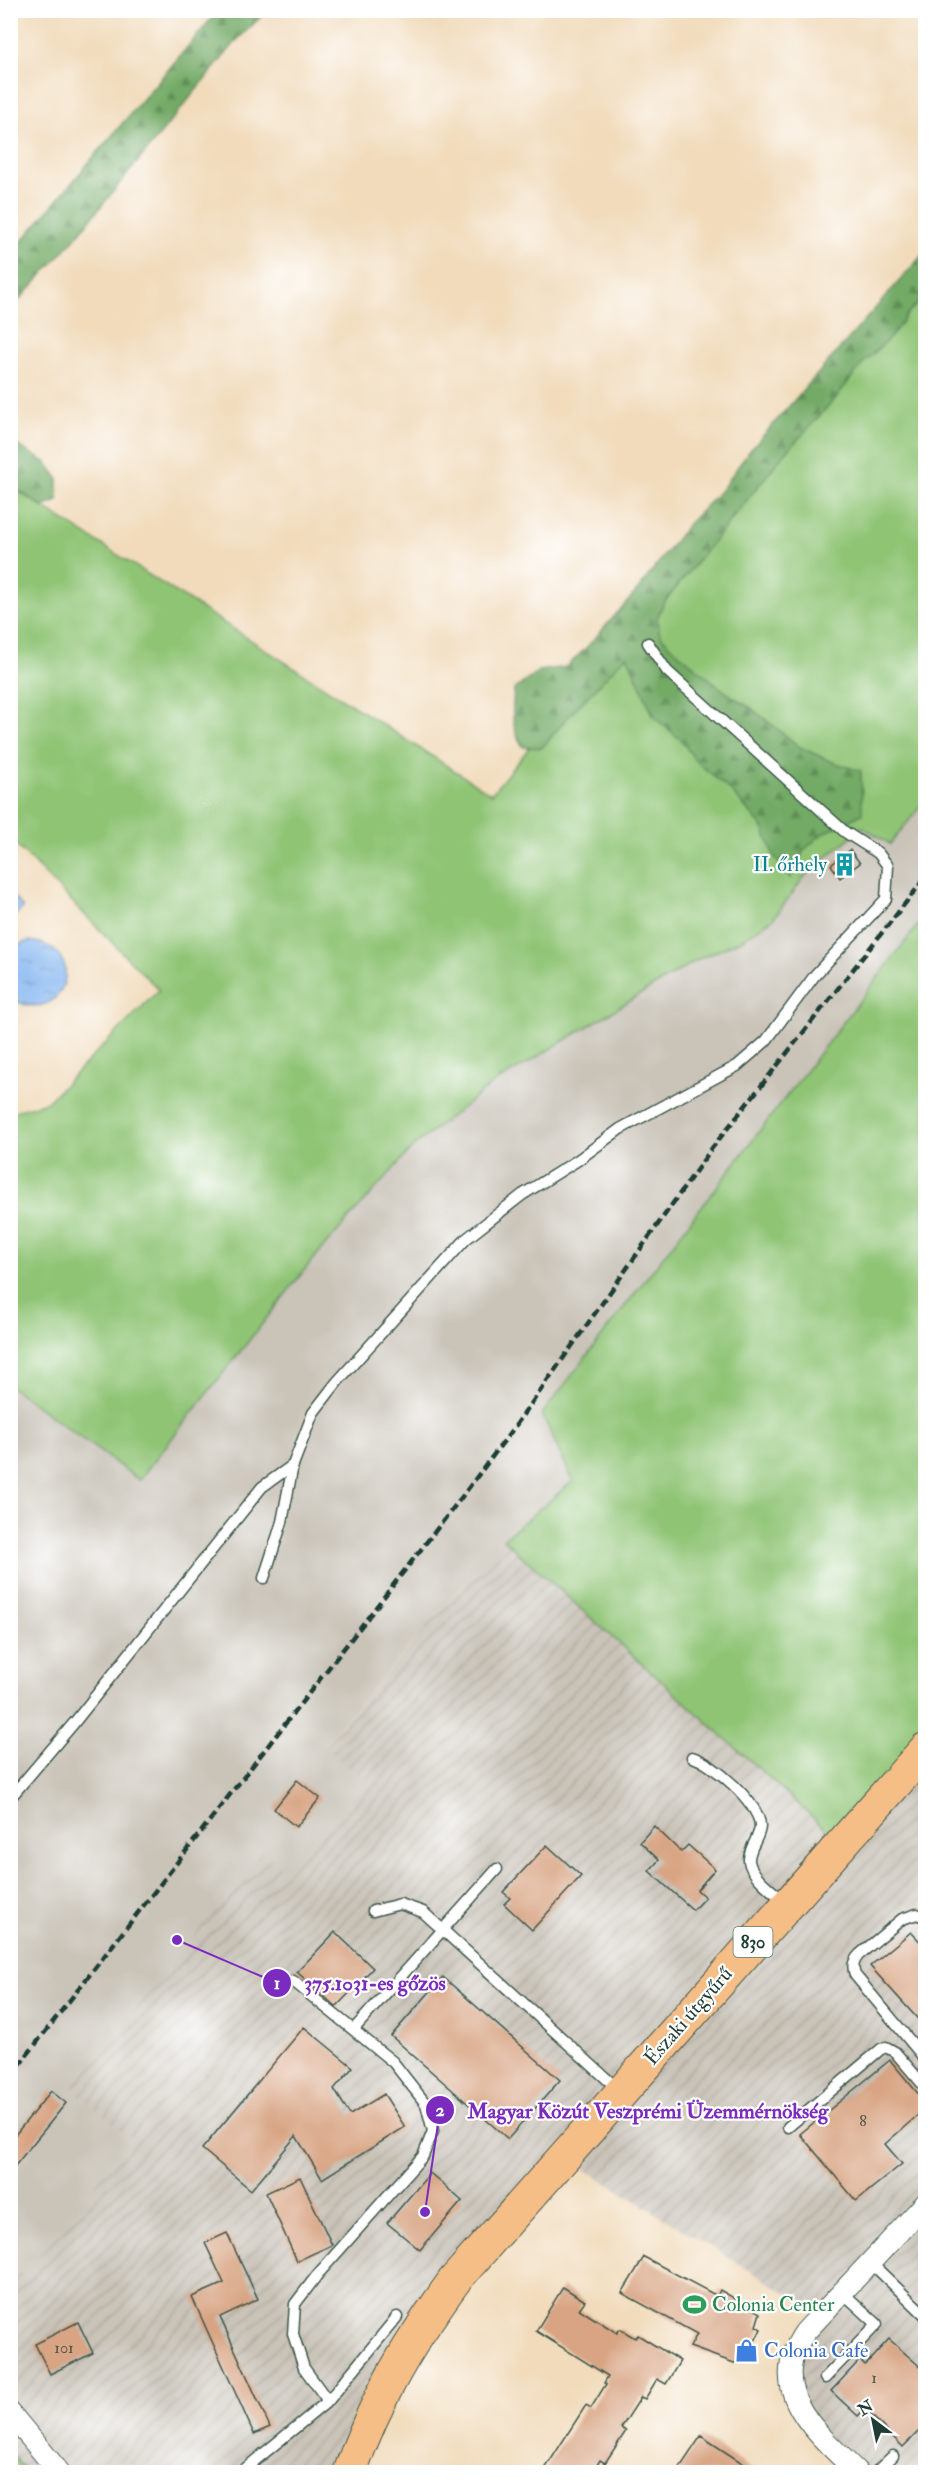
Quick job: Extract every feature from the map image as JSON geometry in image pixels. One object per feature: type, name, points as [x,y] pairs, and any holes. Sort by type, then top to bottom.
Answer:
[{"type":"main road","name":"Északi útgyűrű","points":[[350,2472],[381,2393],[422,2326],[454,2281],[926,1749]]},
{"type":"street","points":[[857,2472],[806,2419],[798,2407],[790,2379],[793,2353],[798,2343],[842,2292],[926,2203]]},
{"type":"street","points":[[10,2413],[59,2472]]},
{"type":"lane","points":[[264,1578],[282,1522],[293,1465],[313,1413],[337,1382],[466,1239],[522,1195],[578,1160],[620,1129],[737,1066],[766,1041],[815,975],[886,899],[888,866],[879,853],[845,832],[667,671],[648,643]]},
{"type":"lane","points":[[10,1798],[74,1723],[262,1487],[293,1465]]},
{"type":"lane","points":[[692,1757],[703,1760],[740,1792],[758,1813],[760,1827],[750,1852],[749,1862],[756,1874],[787,1904]]},
{"type":"lane","points":[[354,2029],[496,1869]]},
{"type":"lane","points":[[373,1911],[400,1904],[423,1912],[621,2092]]},
{"type":"lane","points":[[926,1918],[917,1914],[902,1919],[856,1958],[853,1969],[855,1976],[926,2060]]},
{"type":"lane","points":[[293,1981],[393,2062],[426,2104],[433,2131],[423,2156],[318,2274],[295,2304],[293,2334],[304,2368],[328,2401]]},
{"type":"lane","points":[[788,2127],[881,2049],[886,2048],[895,2052],[926,2088]]},
{"type":"lane","points":[[870,2262],[926,2316]]},
{"type":"lane","points":[[825,2378],[877,2324],[842,2292]]},
{"type":"lane","points":[[241,2472],[328,2401],[397,2318]]},
{"type":"lane","points":[[876,2472],[892,2456]]},
{"type":"shaded area","points":[[925,801],[925,916],[542,1414],[573,1481],[503,1539],[324,1745],[364,1781],[287,1873],[262,1852],[72,2088],[131,2139],[24,2276],[10,2265],[10,1387],[139,1479],[314,1258],[414,1146],[491,1085],[697,960],[741,940],[773,919],[808,872],[863,827],[890,843]]},
{"type":"shaded area","points":[[503,1539],[843,1844],[925,1754],[925,2472],[859,2472],[807,2419],[791,2379],[822,2315],[568,2159],[460,2278],[348,2472],[11,2472],[10,2265],[23,2275],[131,2139],[71,2089],[262,1851],[287,1873],[364,1781],[324,1746]]},
{"type":"green space","points":[[218,11],[267,11],[238,39],[72,242],[11,309],[11,254]]},
{"type":"green space","points":[[925,252],[925,296],[780,459],[663,604],[657,619],[660,634],[670,646],[727,693],[751,708],[800,747],[832,762],[861,771],[862,814],[822,834],[804,850],[790,878],[774,856],[763,828],[732,792],[695,760],[681,740],[654,717],[627,655],[542,748],[523,747],[519,740],[513,720],[514,690],[539,671],[566,667],[586,648],[637,591],[688,524],[722,489],[747,454]]},
{"type":"green space","points":[[925,271],[925,344],[919,352],[926,353],[925,801],[890,844],[863,827],[808,872],[773,919],[741,940],[697,960],[491,1085],[414,1146],[314,1258],[139,1480],[11,1387],[11,1112],[47,1102],[159,990],[11,840],[10,486],[491,794]]},
{"type":"green space","points":[[10,441],[47,463],[58,478],[58,501],[43,507],[11,486]]},
{"type":"green space","points":[[925,916],[925,1754],[844,1845],[503,1539],[573,1481],[542,1414]]},
{"type":"green space","points":[[11,2453],[26,2472],[11,2472]]},
{"type":"water","points":[[11,894],[23,908],[11,919]]},
{"type":"water","points":[[29,941],[49,947],[60,958],[65,971],[64,984],[56,996],[45,1004],[29,1005],[11,998],[11,951],[15,946]]},
{"type":"building","name":"II. őrhely","points":[[850,850],[860,863],[840,878],[831,865]]},
{"type":"building","points":[[297,1780],[320,1798],[296,1827],[274,1809]]},
{"type":"building","points":[[654,1826],[681,1852],[688,1845],[715,1869],[697,1890],[705,1897],[693,1910],[649,1871],[659,1860],[640,1842]]},
{"type":"building","points":[[547,1845],[581,1876],[532,1930],[504,1904],[510,1898],[503,1892]]},
{"type":"building","points":[[335,1932],[373,1968],[336,2007],[297,1972]]},
{"type":"building","points":[[911,1932],[926,1948],[926,2028],[870,1966]]},
{"type":"building","points":[[443,1977],[560,2080],[508,2139],[391,2036]]},
{"type":"building","points":[[304,2027],[353,2067],[334,2089],[350,2115],[384,2094],[405,2127],[322,2179],[296,2136],[251,2190],[202,2149]]},
{"type":"building","points":[[890,2060],[926,2103],[926,2108],[885,2144],[902,2164],[856,2201],[800,2134]]},
{"type":"building","points":[[51,2091],[66,2103],[10,2172],[10,2141]]},
{"type":"building","points":[[430,2173],[462,2201],[420,2250],[387,2223]]},
{"type":"building","points":[[300,2177],[332,2245],[297,2261],[266,2193]]},
{"type":"building","points":[[227,2233],[258,2299],[220,2317],[270,2427],[254,2434],[192,2297],[224,2283],[205,2243]]},
{"type":"building","name":"Colonia Center","points":[[644,2257],[717,2296],[720,2290],[760,2313],[756,2326],[761,2329],[745,2361],[734,2363],[690,2347],[697,2334],[622,2293]]},
{"type":"building","points":[[563,2287],[585,2301],[579,2309],[617,2333],[620,2329],[635,2338],[638,2335],[680,2361],[666,2384],[657,2379],[645,2399],[641,2397],[621,2428],[626,2431],[605,2463],[600,2460],[593,2472],[543,2472],[586,2405],[591,2408],[606,2384],[604,2383],[608,2376],[536,2331]]},
{"type":"building","points":[[78,2322],[93,2353],[50,2374],[35,2344]]},
{"type":"building","points":[[889,2339],[926,2372],[926,2424],[903,2447],[865,2409],[858,2416],[831,2391],[860,2360],[865,2365]]},
{"type":"building","points":[[701,2436],[756,2472],[677,2472]]},
{"type":"railway","points":[[10,2077],[461,1498],[516,1425],[712,1148],[926,877]]},
{"type":"place","name":"II. őrhely","points":[[845,864]]},
{"type":"place","name":"375.1031-es gőzös","points":[[177,1940]]},
{"type":"place","name":"Magyar Közút Veszprémi Üzemmérnökség","points":[[425,2212]]},
{"type":"place","name":"Colonia Center","points":[[694,2304]]},
{"type":"place","name":"Colonia Cafe","points":[[746,2350]]}]
